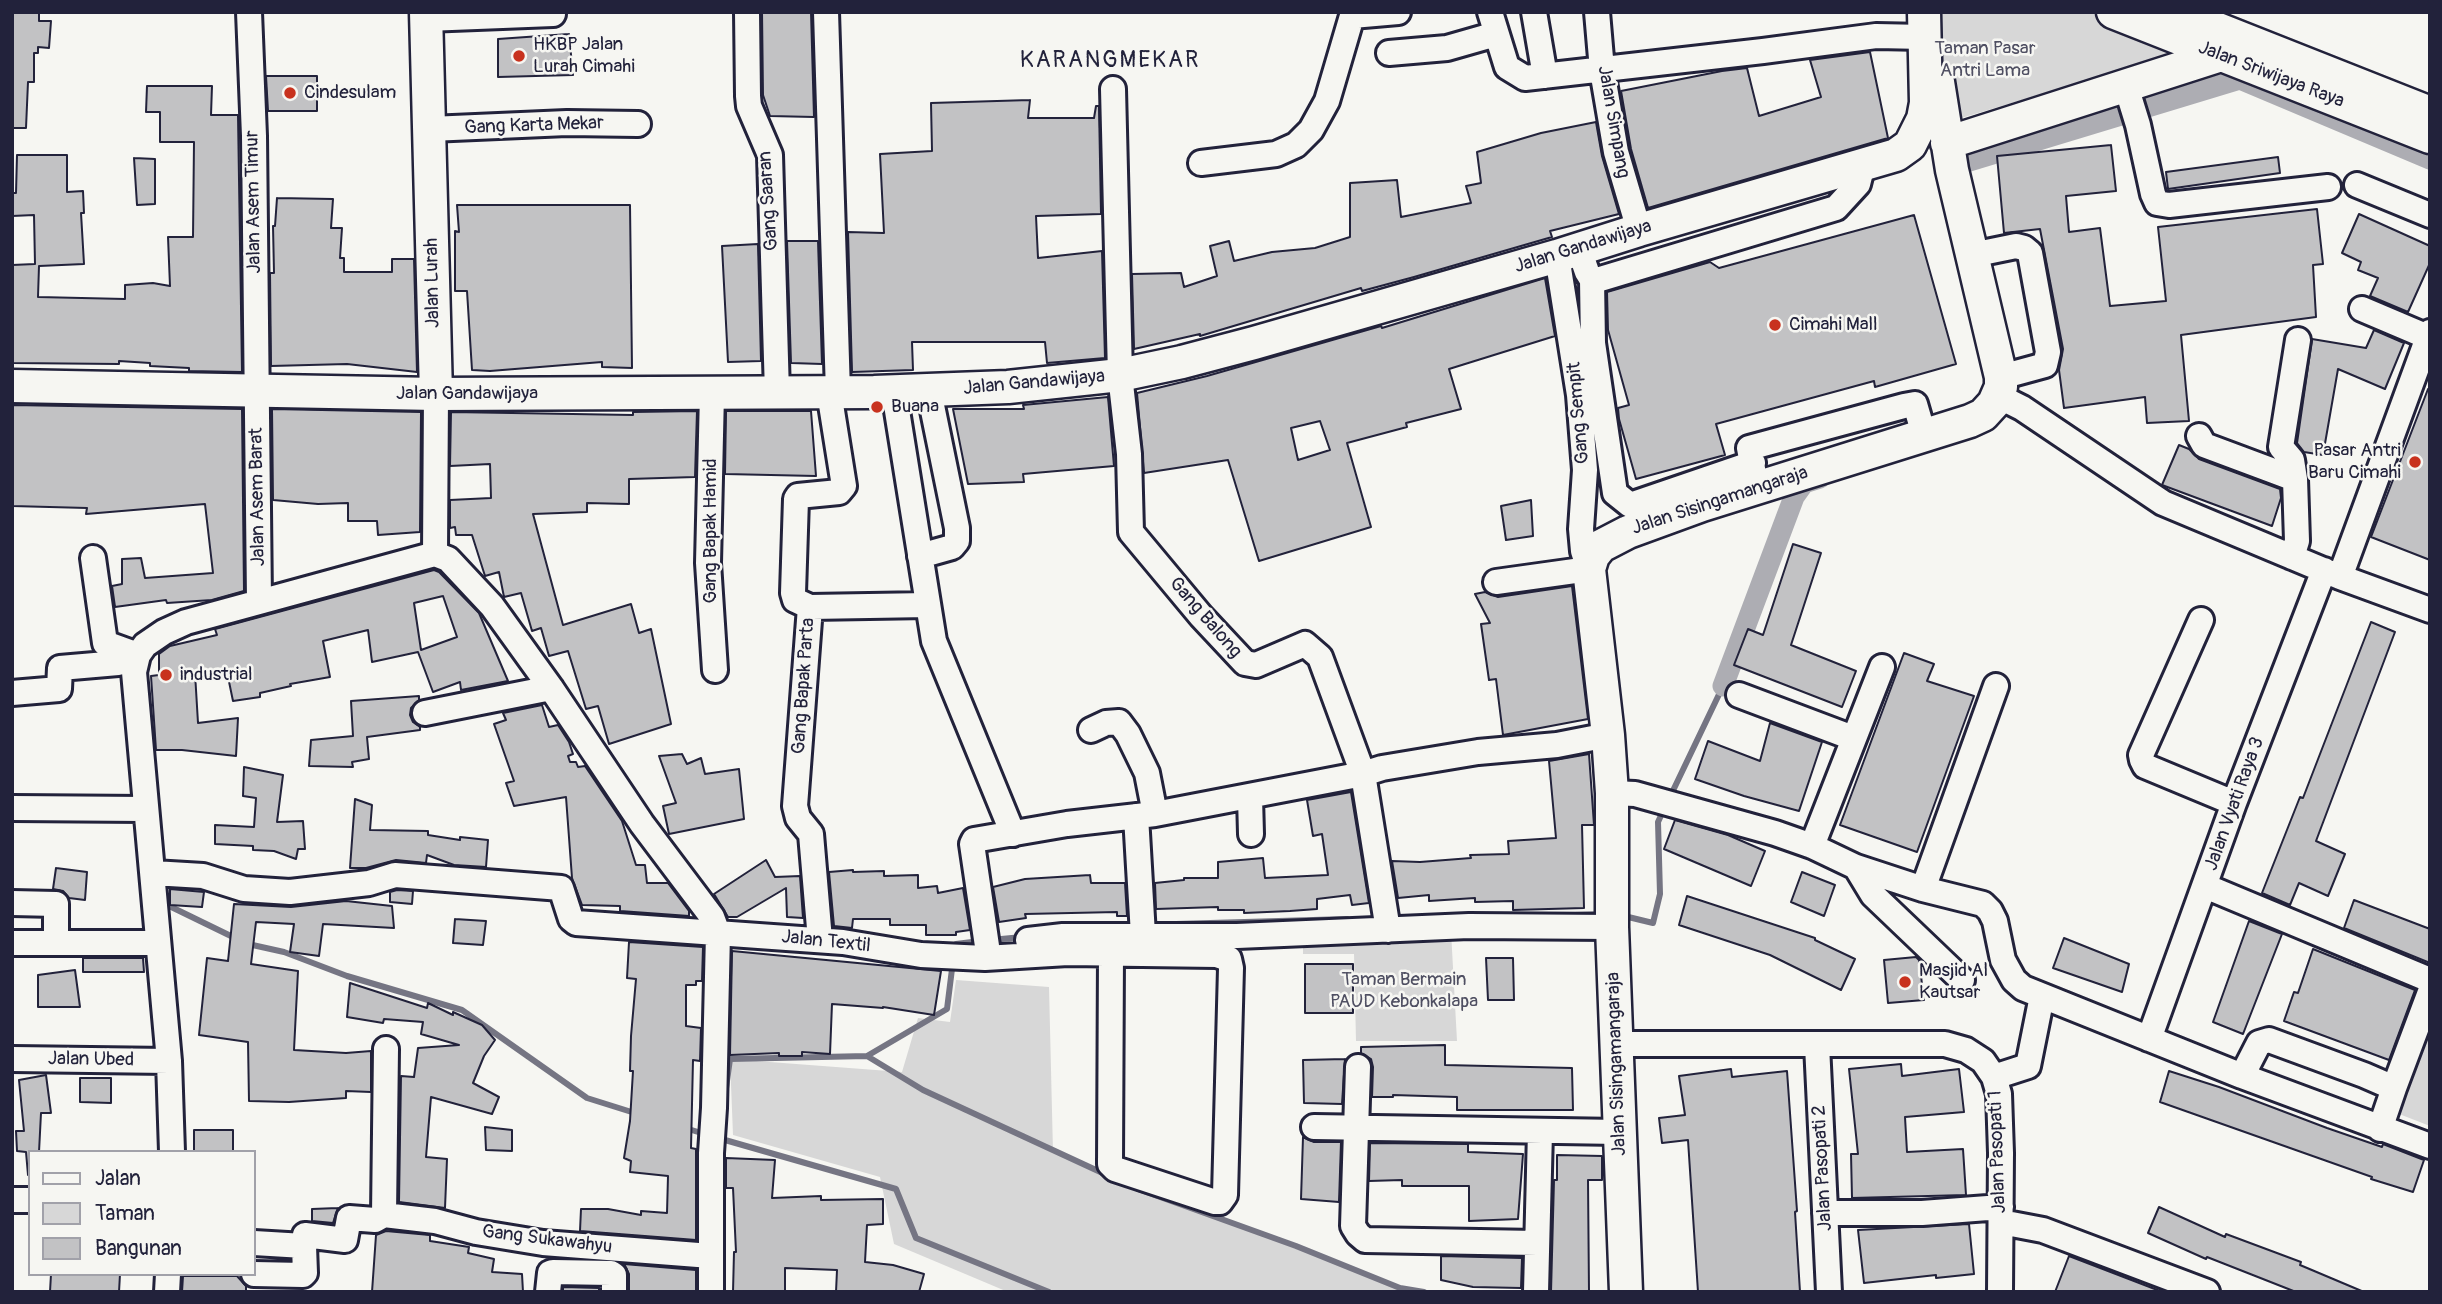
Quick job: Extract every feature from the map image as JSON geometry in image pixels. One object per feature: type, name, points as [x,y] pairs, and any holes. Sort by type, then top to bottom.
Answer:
[{"type":"main road","name":"Jalan Sriwijaya Raya","points":[[2113,12],[2430,137]]},
{"type":"main road","name":"Jalan Sriwijaya Raya","points":[[2175,12],[2430,113]]},
{"type":"main road","name":"Jalan Lurah","points":[[426,15],[436,394]]},
{"type":"main road","name":"Jalan Gandawijaya","points":[[12,386],[436,394],[777,393],[1052,384],[1120,375],[1194,359],[1568,253],[1896,155],[1910,145],[1918,131],[1926,103],[1924,25]]},
{"type":"main road","points":[[1924,25],[1999,386]]},
{"type":"main road","points":[[1947,143],[2132,105],[2221,55]]},
{"type":"main road","name":"Jalan Sisingamangaraja","points":[[1626,1292],[1612,916],[1624,793],[1608,735],[1589,569],[1593,555],[1601,546],[1619,536],[1756,476],[1924,435],[1983,415],[1999,386]]},
{"type":"street","name":"Jalan Asem Timur","points":[[249,12],[254,136],[256,392]]},
{"type":"street","name":"Gang Saaran","points":[[747,12],[749,106],[770,155],[777,393]]},
{"type":"street","points":[[826,12],[834,392]]},
{"type":"street","points":[[1201,163],[1276,154],[1288,150],[1311,130],[1327,101],[1352,14],[1398,12]]},
{"type":"street","points":[[1534,12],[1545,76]]},
{"type":"street","name":"Jalan Simpang","points":[[1597,12],[1602,70],[1616,152],[1639,230]]},
{"type":"street","points":[[426,15],[553,14]]},
{"type":"street","points":[[1389,53],[1447,48],[1493,23],[1507,67],[1514,74],[1525,78],[1876,36],[1924,25]]},
{"type":"street","points":[[1113,89],[1120,375]]},
{"type":"street","points":[[2132,105],[2157,204],[2169,205],[2328,187]]},
{"type":"street","name":"Gang Karta Mekar","points":[[430,129],[567,123],[638,124]]},
{"type":"street","points":[[1592,279],[1597,280],[1836,208],[1858,184],[1863,164]]},
{"type":"street","points":[[2357,185],[2430,215]]},
{"type":"street","points":[[1972,255],[2015,246],[2030,253],[2048,352],[2045,365],[1999,386],[2022,408],[2163,503],[2292,557],[2430,610]]},
{"type":"street","points":[[1568,253],[1592,279],[1593,343],[1615,493],[1630,505],[1756,476]]},
{"type":"street","name":"Gang Sempit","points":[[1568,253],[1585,470],[1581,529],[1583,551],[1589,569]]},
{"type":"street","points":[[2362,309],[2429,335]]},
{"type":"street","name":"Jalan Vyati Raya 3","points":[[2149,1039],[2234,803],[2429,335]]},
{"type":"street","points":[[2292,557],[2297,541],[2295,479],[2292,460],[2281,447],[2298,340]]},
{"type":"street","name":"Gang Balong","points":[[1120,375],[1129,454],[1131,532],[1201,616],[1245,663],[1256,665],[1305,644],[1314,650],[1320,657],[1363,774]]},
{"type":"street","points":[[920,556],[951,547],[957,541],[957,528],[929,390]]},
{"type":"street","points":[[894,391],[934,642],[1013,834]]},
{"type":"street","name":"Jalan Asem Barat","points":[[256,392],[259,601]]},
{"type":"street","name":"Gang Bapak Parta","points":[[820,940],[811,834],[798,818],[795,806],[810,607],[797,603],[793,593],[798,496],[839,492],[844,486],[834,392]]},
{"type":"street","name":"Gang Bapak Hamid","points":[[712,393],[708,563],[715,670]]},
{"type":"street","name":"Jalan Lurah","points":[[435,554],[436,394]]},
{"type":"street","points":[[2199,436],[2204,444],[2295,479]]},
{"type":"street","points":[[12,693],[59,689],[60,668],[128,659],[164,632],[186,622],[435,554],[449,559],[492,606],[551,688],[642,824],[699,897],[712,917],[718,933],[711,1153],[711,1292]]},
{"type":"street","points":[[93,558],[105,643],[128,659],[134,672],[169,1061],[172,1150]]},
{"type":"street","points":[[1496,582],[1589,569]]},
{"type":"street","points":[[810,607],[928,605]]},
{"type":"street","points":[[2201,620],[2141,755],[2145,766],[2234,803]]},
{"type":"street","points":[[1812,846],[1882,667]]},
{"type":"street","points":[[1923,889],[1996,686]]},
{"type":"street","points":[[425,713],[551,688]]},
{"type":"street","points":[[1739,695],[1853,738]]},
{"type":"street","points":[[1091,730],[1106,723],[1119,722],[1128,734],[1147,773],[1143,935]]},
{"type":"street","points":[[987,946],[972,844],[974,841],[1250,797],[1382,768],[1478,752],[1556,745],[1608,735]]},
{"type":"street","points":[[1363,774],[1388,930]]},
{"type":"street","points":[[1624,793],[1677,804],[1812,846],[1856,867],[1983,905],[1990,911],[1998,930],[2003,960],[2014,980],[2023,988],[2242,1076],[2430,1146]]},
{"type":"street","points":[[1250,797],[1251,834]]},
{"type":"street","points":[[12,808],[145,809]]},
{"type":"street","points":[[1856,867],[1873,895],[1962,980]]},
{"type":"street","name":"Jalan Textil","points":[[153,873],[203,876],[244,889],[290,892],[369,883],[395,875],[561,888],[571,919],[576,923],[820,940],[921,955],[934,954]]},
{"type":"street","points":[[2204,886],[2430,980]]},
{"type":"street","points":[[12,903],[57,904],[56,943]]},
{"type":"street","points":[[934,954],[1063,936],[1237,936],[1469,926],[1612,916]]},
{"type":"street","points":[[12,943],[158,943]]},
{"type":"street","points":[[934,954],[985,958],[1068,953],[1217,955],[1229,959],[1231,968],[1225,1195],[1220,1202],[1115,1169],[1110,1164],[1111,954]]},
{"type":"street","points":[[2380,1129],[2430,992]]},
{"type":"street","points":[[1994,1077],[2028,1066],[2042,996]]},
{"type":"street","points":[[2242,1076],[2259,1043],[2269,1040],[2394,1088]]},
{"type":"street","name":"Jalan Pasopati 1","points":[[1616,1044],[1945,1044],[1966,1050],[1983,1061],[1994,1077],[1999,1094],[2000,1292]]},
{"type":"street","name":"Jalan Pasopati 2","points":[[1817,1045],[1829,1292]]},
{"type":"street","points":[[384,1215],[386,1049]]},
{"type":"street","name":"Jalan Ubed","points":[[12,1059],[169,1061]]},
{"type":"street","points":[[1358,1067],[1353,1226],[1358,1234],[1365,1240],[1537,1242]]},
{"type":"street","points":[[1314,1127],[1619,1132]]},
{"type":"street","points":[[1536,1292],[1540,1131]]},
{"type":"street","points":[[1825,1213],[2001,1214],[2207,1292]]},
{"type":"street","name":"Gang Sukawahyu","points":[[304,1246],[305,1235],[345,1240],[349,1218],[375,1220],[384,1215],[435,1221],[543,1243],[711,1256]]},
{"type":"street","points":[[256,1243],[304,1246],[305,1273],[256,1274]]},
{"type":"street","points":[[548,1292],[550,1273],[553,1272],[611,1273],[614,1275],[614,1292]]},
{"type":"green space","name":"Taman Pasar Antri Lama","points":[[1937,12],[2100,12],[2189,50],[1948,122],[1937,78]]},
{"type":"green space","name":"Taman Bermain PAUD Kebonkalapa","points":[[1451,931],[1457,1041],[1356,1041],[1354,954],[1303,954],[1303,936]]},
{"type":"green space","points":[[956,980],[1049,987],[1053,1152],[1161,1199],[1296,1246],[1400,1288],[1424,1292],[1008,1292],[894,1244],[880,1177],[733,1135],[730,1059],[902,1072],[918,1018],[950,1022]]},
{"type":"green space","points":[[2430,1014],[2430,1126],[2394,1112]]},
{"type":"building","points":[[12,12],[39,12],[39,21],[51,21],[49,48],[38,47],[38,53],[34,53],[34,82],[28,82],[26,128],[12,128]]},
{"type":"building","points":[[762,12],[811,12],[814,117],[770,116],[763,95]]},
{"type":"building","points":[[569,34],[573,75],[498,77],[498,39]]},
{"type":"building","points":[[1870,52],[1888,138],[1648,208],[1631,149],[1621,91],[1747,68],[1759,116],[1821,97],[1810,60]]},
{"type":"building","name":"Cindesulam","points":[[266,76],[317,76],[317,111],[268,111]]},
{"type":"building","points":[[147,86],[212,86],[211,115],[238,115],[242,372],[189,371],[189,368],[119,361],[119,364],[12,363],[12,265],[35,264],[34,215],[12,216],[12,193],[16,193],[17,155],[67,155],[67,192],[83,191],[84,213],[81,213],[84,264],[39,266],[38,297],[125,299],[125,285],[153,283],[170,286],[168,237],[193,237],[194,142],[160,142],[160,112],[146,112]]},
{"type":"building","points":[[1030,100],[1028,118],[1094,118],[1096,106],[1099,106],[1101,214],[1036,216],[1038,258],[1102,251],[1105,358],[1047,363],[1045,342],[912,342],[913,370],[852,372],[848,232],[884,233],[880,154],[932,151],[931,103]]},
{"type":"building","points":[[1596,122],[1602,156],[1619,214],[1550,231],[1552,237],[1414,277],[1362,291],[1361,288],[1200,336],[1134,349],[1132,274],[1181,273],[1184,287],[1217,276],[1210,246],[1229,241],[1234,261],[1272,252],[1315,248],[1350,237],[1350,183],[1397,180],[1401,217],[1471,203],[1466,186],[1481,183],[1477,152],[1541,133]]},
{"type":"building","points":[[2111,145],[2116,191],[2066,196],[2069,232],[2100,228],[2110,306],[2166,301],[2158,227],[2317,209],[2323,264],[2313,265],[2316,317],[2181,335],[2189,421],[2147,423],[2145,397],[2064,408],[2059,370],[2063,349],[2040,229],[2004,233],[1997,156]]},
{"type":"building","points":[[2278,157],[2280,173],[2168,189],[2166,172]]},
{"type":"building","points":[[134,158],[155,159],[155,204],[137,205]]},
{"type":"building","points":[[277,198],[333,199],[331,228],[342,228],[340,258],[344,258],[344,272],[392,272],[392,259],[414,259],[417,372],[347,364],[271,366],[270,273],[274,273],[273,226]]},
{"type":"building","points":[[457,205],[630,205],[632,368],[602,367],[602,362],[490,371],[472,370],[467,291],[455,291],[455,231],[459,232]]},
{"type":"building","points":[[2359,214],[2430,246],[2430,263],[2408,312],[2370,296],[2378,278],[2358,270],[2361,262],[2342,253]]},
{"type":"building","name":"Cimahi Mall","points":[[1914,215],[1956,364],[1875,387],[1874,381],[1716,424],[1725,455],[1636,479],[1619,419],[1618,408],[1629,405],[1608,330],[1607,292],[1710,262],[1719,268]]},
{"type":"building","points":[[787,241],[818,241],[822,364],[791,363]]},
{"type":"building","points":[[758,244],[761,361],[728,362],[722,246]]},
{"type":"building","points":[[1545,278],[1555,336],[1449,369],[1461,409],[1406,423],[1407,427],[1347,443],[1371,527],[1259,561],[1228,460],[1144,473],[1137,393],[1207,376],[1381,326],[1382,328]],"holes":[[[1320,421],[1330,450],[1298,460],[1291,428]]]},
{"type":"building","points":[[2374,330],[2404,343],[2385,389],[2338,369],[2323,455],[2304,452],[2297,443],[2312,339],[2366,348]]},
{"type":"building","name":"Pasar Antri Baru Cimahi","points":[[2428,389],[2430,390],[2430,560],[2371,537]]},
{"type":"building","points":[[1108,397],[1114,466],[1023,474],[1024,482],[968,484],[953,409],[1024,409],[1023,405]]},
{"type":"building","points":[[12,405],[242,409],[244,591],[212,600],[167,603],[166,600],[115,607],[112,586],[122,584],[122,559],[141,558],[145,578],[213,573],[205,504],[86,514],[87,508],[12,506]]},
{"type":"building","points":[[272,409],[421,412],[420,532],[378,535],[377,521],[348,521],[348,503],[318,504],[273,500]]},
{"type":"building","points":[[697,411],[695,477],[629,479],[629,504],[587,503],[587,512],[533,514],[563,625],[631,604],[639,633],[651,629],[671,724],[609,744],[598,706],[586,709],[568,651],[549,656],[541,628],[532,631],[521,593],[504,597],[499,572],[485,576],[472,535],[456,535],[455,527],[450,528],[450,500],[491,498],[490,464],[450,466],[451,412],[633,415],[633,412]]},
{"type":"building","points":[[726,411],[811,411],[816,476],[725,474]]},
{"type":"building","points":[[2179,445],[2189,449],[2199,459],[2280,489],[2281,498],[2272,526],[2162,485]]},
{"type":"building","points":[[1531,500],[1533,536],[1506,540],[1501,506]]},
{"type":"building","points":[[1793,544],[1821,553],[1791,645],[1856,671],[1842,707],[1734,665],[1748,629],[1763,635]]},
{"type":"building","points":[[434,570],[479,613],[508,681],[461,690],[460,682],[433,692],[418,652],[372,662],[368,630],[323,641],[330,677],[290,684],[291,686],[260,693],[260,697],[233,701],[227,672],[195,673],[198,723],[238,718],[236,756],[156,750],[151,676],[159,675],[159,654],[170,646],[217,635],[215,629]],"holes":[[[443,596],[457,637],[421,650],[414,603]]]},
{"type":"building","points":[[1572,586],[1588,719],[1503,735],[1496,679],[1489,680],[1481,624],[1490,623],[1475,594],[1485,592],[1498,597]]},
{"type":"building","points":[[2371,622],[2395,632],[2316,841],[2345,854],[2328,896],[2299,883],[2290,905],[2262,893],[2300,797],[2303,798]]},
{"type":"building","points":[[1904,653],[1934,664],[1927,681],[1974,696],[1917,852],[1840,825]]},
{"type":"building","points":[[419,696],[410,715],[420,730],[367,737],[369,759],[352,762],[353,767],[309,766],[311,740],[353,736],[351,701]]},
{"type":"building","points":[[542,705],[549,727],[558,725],[569,742],[573,754],[568,756],[570,762],[576,762],[578,767],[585,766],[622,821],[636,865],[645,865],[647,883],[668,883],[689,911],[689,916],[620,911],[620,906],[582,905],[572,878],[566,797],[514,806],[506,783],[514,781],[494,724],[506,720],[503,713]]},
{"type":"building","points":[[1770,723],[1822,742],[1799,811],[1695,779],[1708,741],[1760,761]]},
{"type":"building","points":[[682,754],[687,764],[701,758],[705,774],[739,769],[744,819],[669,834],[663,806],[676,803],[659,756]]},
{"type":"building","points":[[1589,754],[1594,825],[1582,825],[1584,908],[1513,910],[1513,901],[1475,902],[1475,898],[1429,901],[1429,895],[1398,898],[1392,861],[1420,862],[1471,858],[1470,855],[1509,854],[1508,841],[1556,838],[1549,761]]},
{"type":"building","points":[[244,767],[283,775],[277,822],[303,821],[305,849],[298,849],[296,859],[274,851],[253,850],[253,846],[215,844],[215,825],[254,827],[256,798],[243,796]]},
{"type":"building","points":[[1351,792],[1369,903],[1352,905],[1350,895],[1317,899],[1317,909],[1290,911],[1244,913],[1244,910],[1218,910],[1218,907],[1156,909],[1155,883],[1184,878],[1218,878],[1218,862],[1263,858],[1265,878],[1328,875],[1322,834],[1313,836],[1307,800]]},
{"type":"building","points":[[355,799],[372,805],[370,830],[428,831],[428,835],[460,840],[460,837],[488,840],[486,867],[454,865],[427,855],[426,863],[396,860],[366,868],[350,868]]},
{"type":"building","points":[[1675,820],[1728,835],[1765,851],[1751,886],[1664,849]]},
{"type":"building","points":[[766,860],[775,877],[800,876],[803,918],[787,917],[786,888],[737,917],[728,917],[714,894]]},
{"type":"building","points":[[56,868],[87,872],[85,900],[69,898],[63,891],[53,889]]},
{"type":"building","points":[[884,871],[884,876],[918,875],[918,888],[937,886],[938,893],[963,888],[970,930],[956,932],[956,935],[926,935],[926,925],[890,925],[890,919],[853,919],[852,928],[834,926],[829,872]]},
{"type":"building","points":[[1802,872],[1835,885],[1824,916],[1791,902]]},
{"type":"building","points":[[1090,875],[1091,883],[1125,883],[1127,916],[1117,916],[1117,912],[1025,914],[1026,918],[999,922],[993,887],[1025,879]]},
{"type":"building","points":[[170,889],[204,892],[202,907],[170,905]]},
{"type":"building","points":[[413,891],[412,904],[390,902],[390,892]]},
{"type":"building","points":[[1687,896],[1815,938],[1855,959],[1841,990],[1770,955],[1679,925]]},
{"type":"building","points":[[2354,900],[2430,929],[2430,963],[2344,928]]},
{"type":"building","points":[[346,901],[392,906],[394,928],[323,924],[319,956],[290,952],[294,924],[256,922],[251,964],[298,971],[294,1050],[346,1053],[371,1051],[371,1092],[346,1091],[346,1098],[289,1102],[249,1101],[248,1042],[199,1035],[207,958],[228,961],[234,904],[291,907]]},
{"type":"building","points":[[455,919],[486,921],[483,945],[453,943]]},
{"type":"building","points":[[2249,921],[2282,934],[2243,1034],[2213,1022]]},
{"type":"building","points":[[2064,938],[2129,964],[2122,992],[2053,968]]},
{"type":"building","points":[[629,942],[703,947],[702,981],[696,981],[696,985],[686,985],[686,1026],[701,1028],[700,1061],[693,1060],[691,1148],[696,1149],[696,1240],[580,1231],[581,1209],[608,1209],[641,1215],[641,1211],[667,1213],[668,1176],[630,1172],[631,1161],[624,1158],[630,1121],[633,1071],[630,1071],[631,1036],[636,979],[627,978]]},
{"type":"building","points":[[2313,949],[2415,990],[2389,1060],[2284,1021],[2294,992],[2298,993]]},
{"type":"building","points":[[732,951],[941,971],[934,1015],[883,1007],[832,1004],[830,1054],[802,1052],[802,1056],[779,1056],[779,1053],[730,1055]]},
{"type":"building","points":[[1916,957],[1919,960],[1924,1000],[1888,1003],[1884,960]]},
{"type":"building","points":[[83,958],[143,958],[144,972],[83,972]]},
{"type":"building","points":[[1486,958],[1513,958],[1514,1000],[1488,1000]]},
{"type":"building","points":[[1305,964],[1353,964],[1353,1013],[1305,1013]]},
{"type":"building","points":[[75,970],[80,1007],[38,1007],[38,975]]},
{"type":"building","points":[[350,983],[427,1008],[428,1003],[453,1015],[453,1012],[482,1025],[495,1040],[484,1056],[473,1083],[499,1097],[492,1114],[431,1097],[426,1157],[447,1159],[445,1208],[399,1202],[401,1076],[414,1077],[418,1048],[459,1045],[421,1034],[423,1022],[384,1019],[383,1023],[347,1017]]},
{"type":"building","points":[[1445,1045],[1445,1065],[1572,1068],[1573,1110],[1457,1110],[1457,1097],[1372,1097],[1373,1067],[1371,1059],[1361,1053],[1361,1047]]},
{"type":"building","points":[[1345,1059],[1342,1104],[1304,1103],[1303,1060]]},
{"type":"building","points":[[1901,1064],[1902,1076],[1959,1069],[1964,1112],[1905,1117],[1907,1152],[1963,1149],[1966,1195],[1852,1198],[1851,1154],[1858,1154],[1849,1069]]},
{"type":"building","points":[[1731,1069],[1732,1077],[1787,1071],[1800,1292],[1698,1292],[1688,1140],[1662,1143],[1659,1118],[1685,1115],[1679,1076]]},
{"type":"building","points":[[2169,1071],[2424,1160],[2413,1192],[2160,1102]]},
{"type":"building","points":[[46,1075],[51,1113],[41,1113],[39,1150],[28,1150],[28,1175],[26,1152],[17,1151],[16,1131],[24,1131],[19,1080]]},
{"type":"building","points":[[80,1078],[111,1078],[111,1103],[80,1102]]},
{"type":"building","points":[[485,1127],[512,1130],[512,1151],[486,1150]]},
{"type":"building","points":[[194,1130],[233,1130],[233,1150],[194,1150]]},
{"type":"building","points":[[1303,1137],[1314,1142],[1341,1142],[1339,1202],[1301,1199]]},
{"type":"building","points":[[1370,1143],[1468,1144],[1468,1152],[1523,1154],[1518,1219],[1469,1221],[1469,1186],[1402,1186],[1402,1180],[1369,1181]]},
{"type":"building","points":[[1557,1155],[1602,1156],[1602,1180],[1588,1180],[1589,1292],[1551,1292]]},
{"type":"building","points":[[726,1158],[775,1160],[772,1198],[821,1196],[821,1200],[883,1199],[883,1224],[867,1225],[865,1262],[893,1265],[924,1274],[919,1292],[836,1292],[837,1270],[785,1268],[785,1292],[733,1292],[736,1252],[733,1188],[726,1188]]},
{"type":"building","points":[[2159,1207],[2225,1237],[2226,1234],[2301,1262],[2300,1265],[2364,1292],[2296,1292],[2207,1257],[2206,1259],[2148,1233]]},
{"type":"building","points":[[338,1208],[333,1223],[312,1221],[312,1209]]},
{"type":"building","points":[[1969,1224],[1974,1274],[1936,1278],[1936,1275],[1864,1283],[1858,1230]]},
{"type":"building","points":[[386,1231],[430,1235],[430,1241],[469,1247],[468,1253],[494,1259],[492,1272],[522,1274],[523,1292],[372,1292],[376,1235]]},
{"type":"building","points":[[1441,1256],[1522,1258],[1521,1288],[1473,1287],[1441,1280]]},
{"type":"building","points":[[2069,1256],[2160,1291],[2160,1292],[2055,1292]]},
{"type":"building","points":[[624,1264],[696,1270],[696,1292],[629,1292],[629,1274]]},
{"type":"building","points":[[51,1276],[120,1276],[119,1292],[50,1292]]},
{"type":"building","points":[[183,1276],[237,1276],[246,1286],[246,1292],[182,1292]]},
{"type":"building","points":[[563,1287],[599,1288],[599,1292],[563,1292]]},
{"type":"waterway","points":[[1963,163],[2240,79],[2430,159]]},
{"type":"waterway","points":[[1723,686],[1794,497],[1804,483],[1820,478]]},
{"type":"waterway","points":[[1669,799],[1723,686]]},
{"type":"waterway","points":[[1620,915],[1653,923],[1660,894],[1658,822],[1664,809]]},
{"type":"waterway","points":[[161,902],[235,938]]},
{"type":"waterway","points":[[1575,915],[1602,914]]},
{"type":"waterway","points":[[1176,924],[1347,919]]},
{"type":"waterway","points":[[991,940],[1022,937]]},
{"type":"waterway","points":[[955,950],[956,944],[980,941]]},
{"type":"waterway","points":[[248,944],[284,952],[347,976],[462,1010],[587,1098],[638,1114]]},
{"type":"waterway","points":[[867,1056],[947,1009],[953,961]]},
{"type":"waterway","points":[[726,1088],[730,1059],[867,1056],[923,1090],[1109,1176]]},
{"type":"waterway","points":[[685,1128],[708,1135]]},
{"type":"waterway","points":[[718,1138],[896,1189],[916,1238],[1049,1292]]},
{"type":"waterway","points":[[1138,1189],[1296,1246],[1400,1288],[1424,1292]]},
{"type":"place","name":"HKBP Jalan Lurah Cimahi","points":[[519,56]]},
{"type":"place","name":"Cindesulam","points":[[290,93]]},
{"type":"place","name":"Cimahi Mall","points":[[1775,325]]},
{"type":"place","name":"Buana","points":[[877,407]]},
{"type":"place","name":"Pasar Antri Baru Cimahi","points":[[2415,462]]},
{"type":"place","name":"industrial","points":[[166,675]]},
{"type":"place","name":"Masjid Al Kautsar","points":[[1905,982]]},
{"type":"district","name":"KARANGMEKAR","points":[[1110,61]]}]
